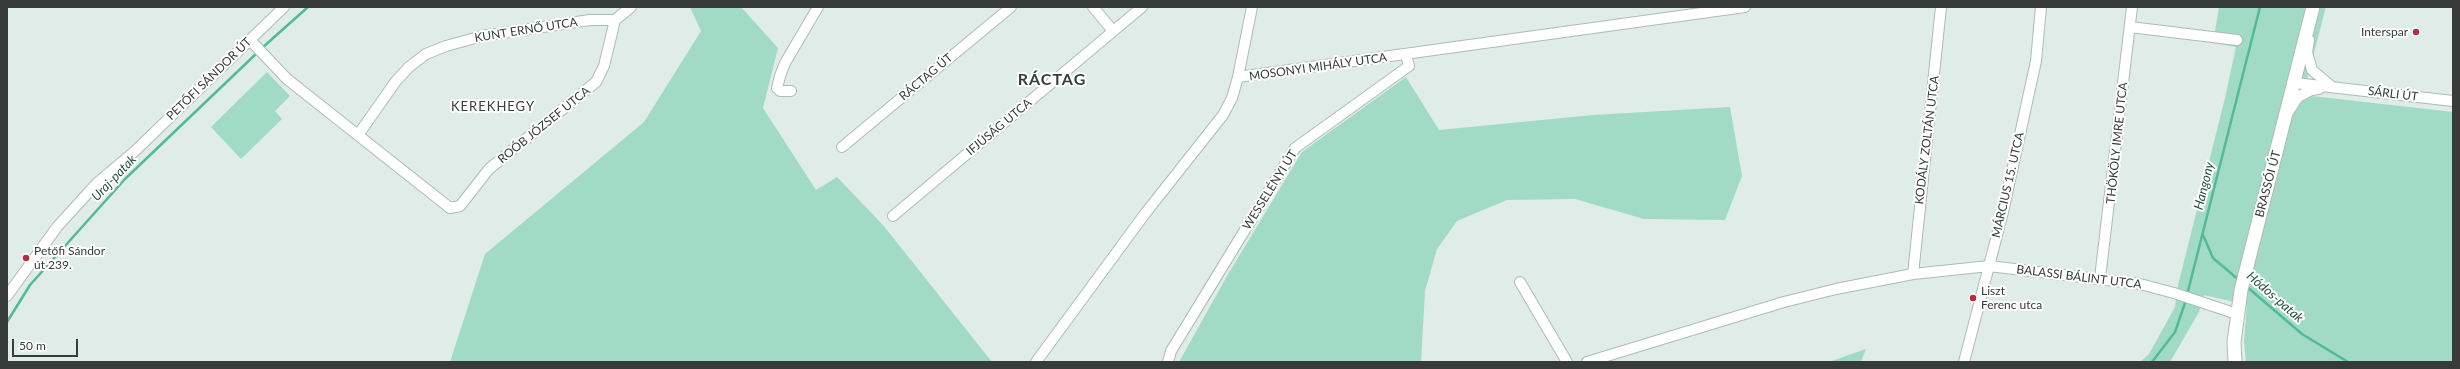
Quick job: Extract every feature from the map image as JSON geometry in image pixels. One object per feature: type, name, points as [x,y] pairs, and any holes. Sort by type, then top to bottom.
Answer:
[{"type":"main road","name":"BRASSÓI ÚT","points":[[2235,362],[2234,342],[2241,290],[2314,7]]},
{"type":"street","name":"PETŐFI SÁNDOR ÚT","points":[[7,296],[57,227],[97,184],[135,151],[251,43],[284,7]]},
{"type":"street","points":[[615,20],[631,7]]},
{"type":"street","points":[[791,90],[780,91],[777,88],[780,76],[785,62],[818,7]]},
{"type":"street","name":"RÁCTAG ÚT","points":[[842,147],[1011,7]]},
{"type":"street","points":[[1093,7],[1113,31]]},
{"type":"street","name":"IFJÚSÁG UTCA","points":[[893,216],[1142,7]]},
{"type":"street","points":[[1238,77],[1252,7]]},
{"type":"street","name":"MOSONYI MIHÁLY UTCA","points":[[1036,362],[1144,215],[1223,115],[1232,98],[1238,77],[1745,7]]},
{"type":"street","name":"KODÁLY ZOLTÁN UTCA","points":[[1914,274],[1941,7]]},
{"type":"street","name":"MÁRCIUS 15. UTCA","points":[[1964,362],[1989,266],[2036,61],[2041,7]]},
{"type":"street","name":"THÖKÖLY IMRE UTCA","points":[[2100,278],[2132,7]]},
{"type":"street","points":[[2314,7],[2307,52],[2309,62],[2317,76],[2333,88]]},
{"type":"street","name":"KUNT ERNŐ UTCA","points":[[358,134],[396,81],[409,67],[426,54],[446,46],[482,36],[590,20],[615,20]]},
{"type":"street","name":"ROÓB JÓZSEF UTCA","points":[[358,134],[446,206],[450,208],[460,206],[489,169],[596,82],[604,66],[615,20]]},
{"type":"street","points":[[2130,27],[2237,40]]},
{"type":"street","points":[[251,43],[287,80],[358,134]]},
{"type":"street","name":"WESSELÉNYI ÚT","points":[[1168,362],[1171,351],[1295,148],[1408,66],[1406,55]]},
{"type":"street","name":"SÁRLI ÚT","points":[[2295,83],[2453,102]]},
{"type":"street","name":"SÁRLI ÚT","points":[[2286,116],[2298,97],[2311,90],[2333,88]]},
{"type":"street","points":[[1587,362],[1784,302],[1914,274],[1989,266]]},
{"type":"street","name":"BALASSI BÁLINT UTCA","points":[[1989,266],[2100,278],[2174,293],[2237,314]]},
{"type":"street","points":[[1520,282],[1567,362]]},
{"type":"green space","points":[[690,7],[741,7],[778,48],[763,108],[816,190],[837,177],[883,225],[992,362],[450,362],[485,254],[644,122],[701,31]]},
{"type":"green space","points":[[2219,7],[2326,7],[2303,95],[2453,112],[2453,362],[2246,362],[2244,341],[2247,305],[2204,295],[2199,312],[2170,362],[2140,362],[2149,354],[2175,307],[2178,285],[2225,98],[2236,47],[2213,43]]},
{"type":"green space","points":[[267,72],[290,96],[275,111],[282,119],[241,159],[211,127]]},
{"type":"green space","points":[[1406,77],[1439,130],[1593,115],[1730,107],[1742,176],[1725,220],[1644,219],[1575,199],[1507,200],[1457,221],[1437,249],[1425,291],[1421,362],[1179,362],[1227,276],[1302,152]]},
{"type":"green space","points":[[1866,349],[1861,362],[1829,362]]},
{"type":"waterway","name":"Uraj-patak","points":[[262,48],[308,7]]},
{"type":"waterway","name":"Hangony","points":[[2187,295],[2260,7]]},
{"type":"waterway","name":"Uraj-patak","points":[[7,322],[30,285],[125,179],[258,52]]},
{"type":"waterway","name":"Hódos-patak","points":[[2203,235],[2213,258],[2239,280]]},
{"type":"waterway","name":"Hódos-patak","points":[[2246,286],[2302,334],[2348,362]]},
{"type":"waterway","name":"Hangony","points":[[2152,362],[2175,332],[2186,300]]},
{"type":"place","name":"Interspar","points":[[2416,32]]},
{"type":"place","name":"Petőfi Sándor út 239.","points":[[26,258]]},
{"type":"place","name":"Liszt Ferenc utca","points":[[1973,298]]},
{"type":"district","name":"RÁCTAG","points":[[1052,80]]},
{"type":"district","name":"KEREKHEGY","points":[[493,107]]}]
